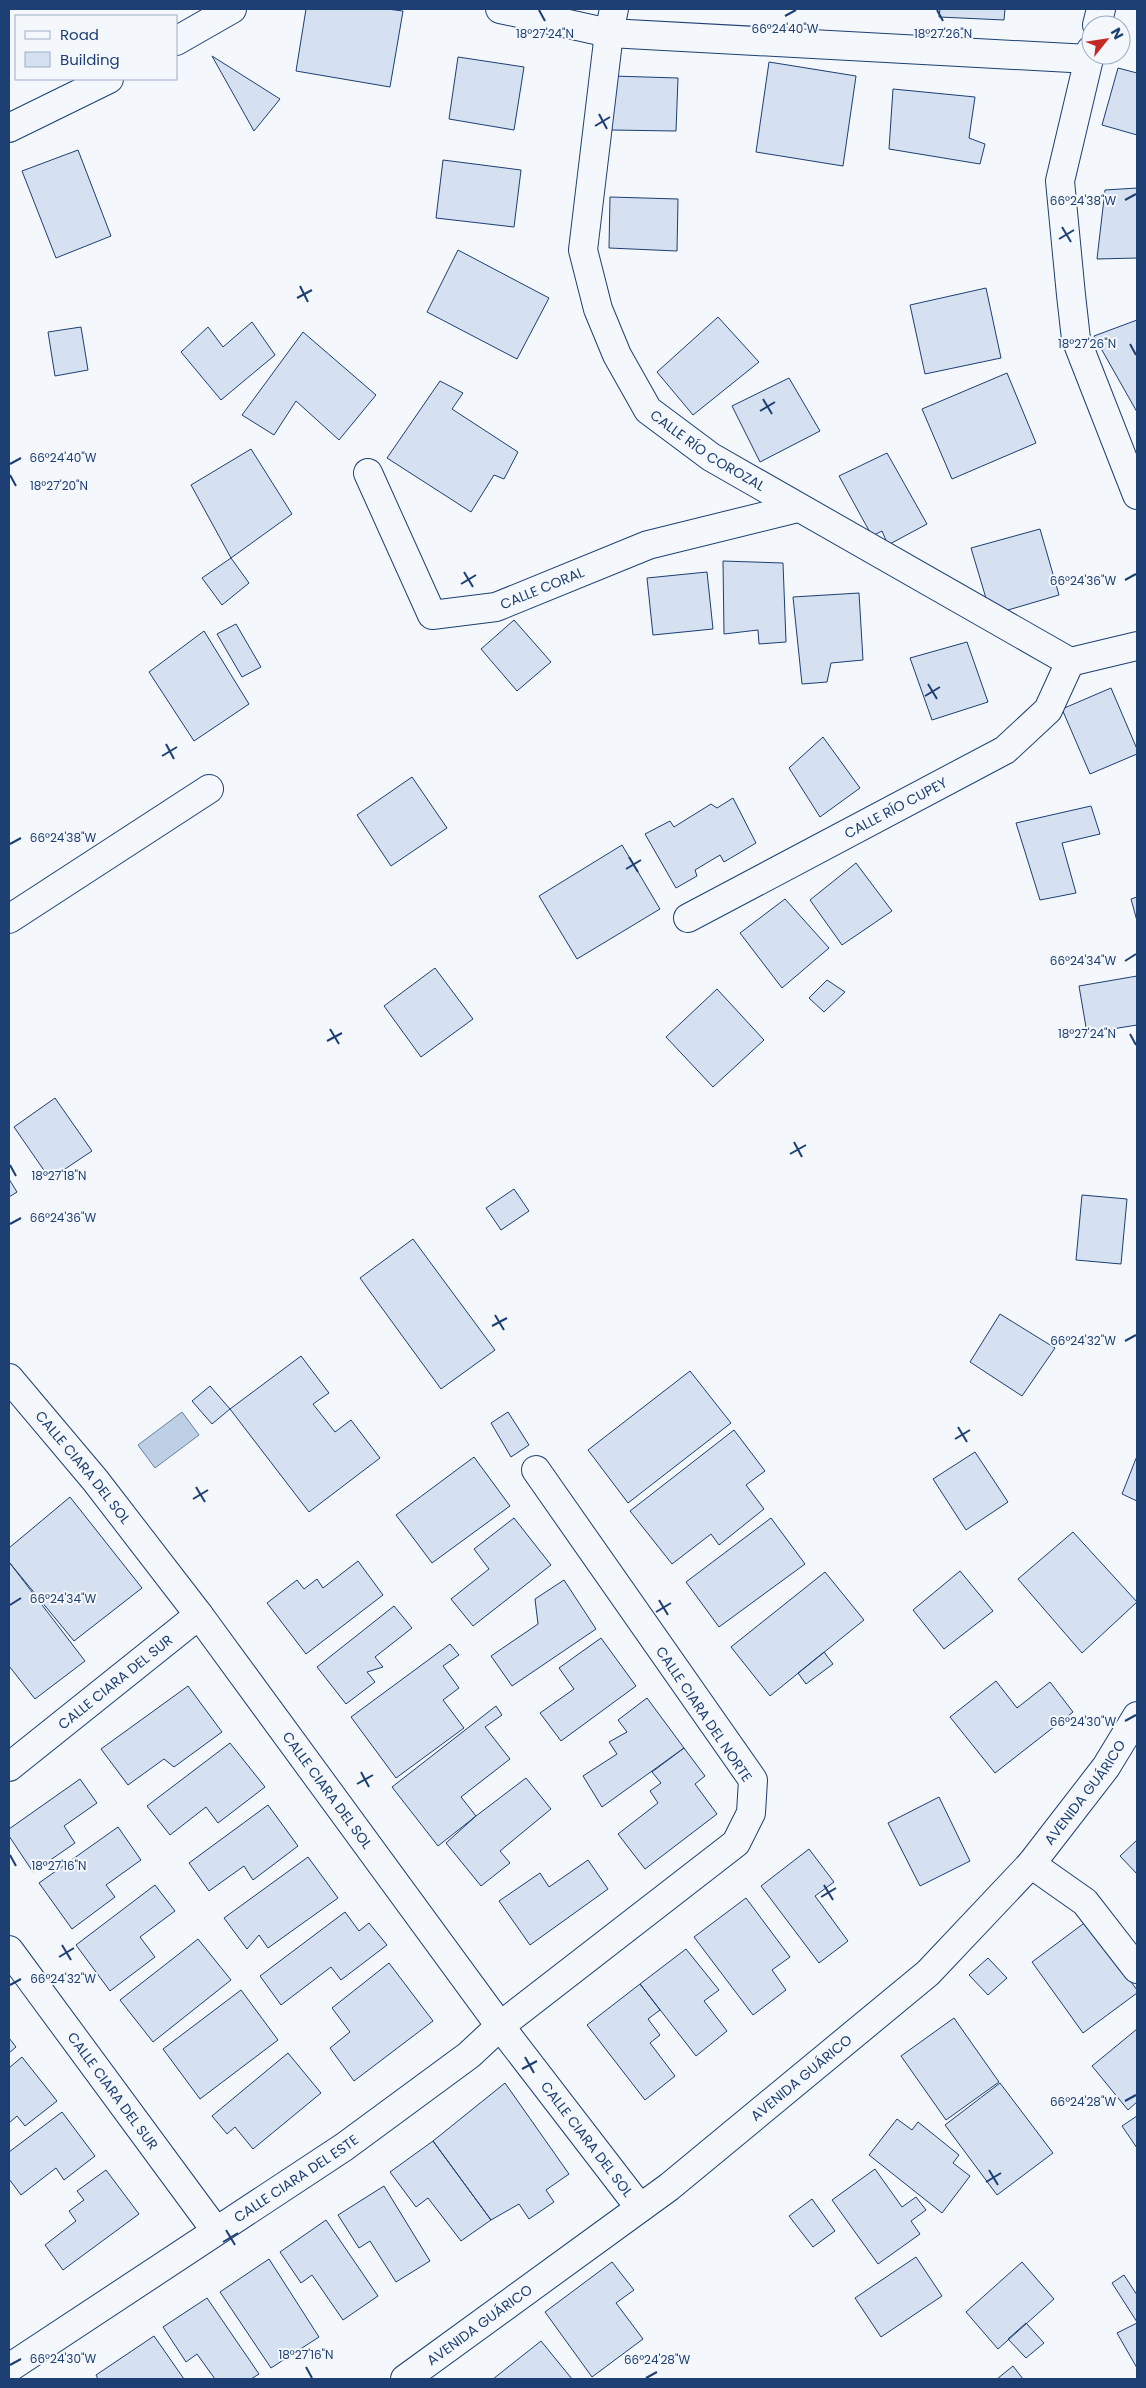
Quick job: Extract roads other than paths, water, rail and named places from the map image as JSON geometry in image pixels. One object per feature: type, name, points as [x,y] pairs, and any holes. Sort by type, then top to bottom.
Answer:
[{"type":"street","points":[[178,40],[232,9]]},
{"type":"street","points":[[500,9],[612,21],[1081,53]]},
{"type":"street","name":"CALLE RÍO COROZAL","points":[[612,21],[582,250],[598,309],[617,355],[648,410],[711,457],[1070,662]]},
{"type":"street","points":[[1087,65],[1060,181],[1076,339],[1137,495]]},
{"type":"street","points":[[9,128],[107,80]]},
{"type":"street","name":"CALLE CORAL","points":[[368,473],[432,615],[496,607],[648,545],[798,508]]},
{"type":"street","points":[[1070,662],[1137,646]]},
{"type":"street","name":"CALLE RÍO CUPEY","points":[[688,918],[1005,750],[1048,710],[1070,662]]},
{"type":"street","points":[[9,919],[209,789]]},
{"type":"street","name":"CALLE CIARA DEL SOL","points":[[9,1378],[95,1480],[199,1615],[500,2026],[640,2208]]},
{"type":"street","name":"CALLE CIARA DEL NORTE","points":[[500,2026],[736,1843],[751,1813],[753,1780],[536,1470]]},
{"type":"street","name":"CALLE CIARA DEL SUR","points":[[9,1768],[199,1615]]},
{"type":"street","name":"AVENIDA GUÁRICO","points":[[405,2379],[669,2187],[928,1974],[1031,1864],[1106,1767],[1137,1716]]},
{"type":"street","points":[[1031,1864],[1085,1902],[1137,1969]]},
{"type":"street","name":"CALLE CIARA DEL SUR","points":[[9,1950],[216,2232]]},
{"type":"street","name":"CALLE CIARA DEL ESTE","points":[[9,2368],[344,2147],[469,2055],[500,2026]]},
{"type":"water","points":[[182,1412],[199,1435],[155,1468],[138,1445]]}]
